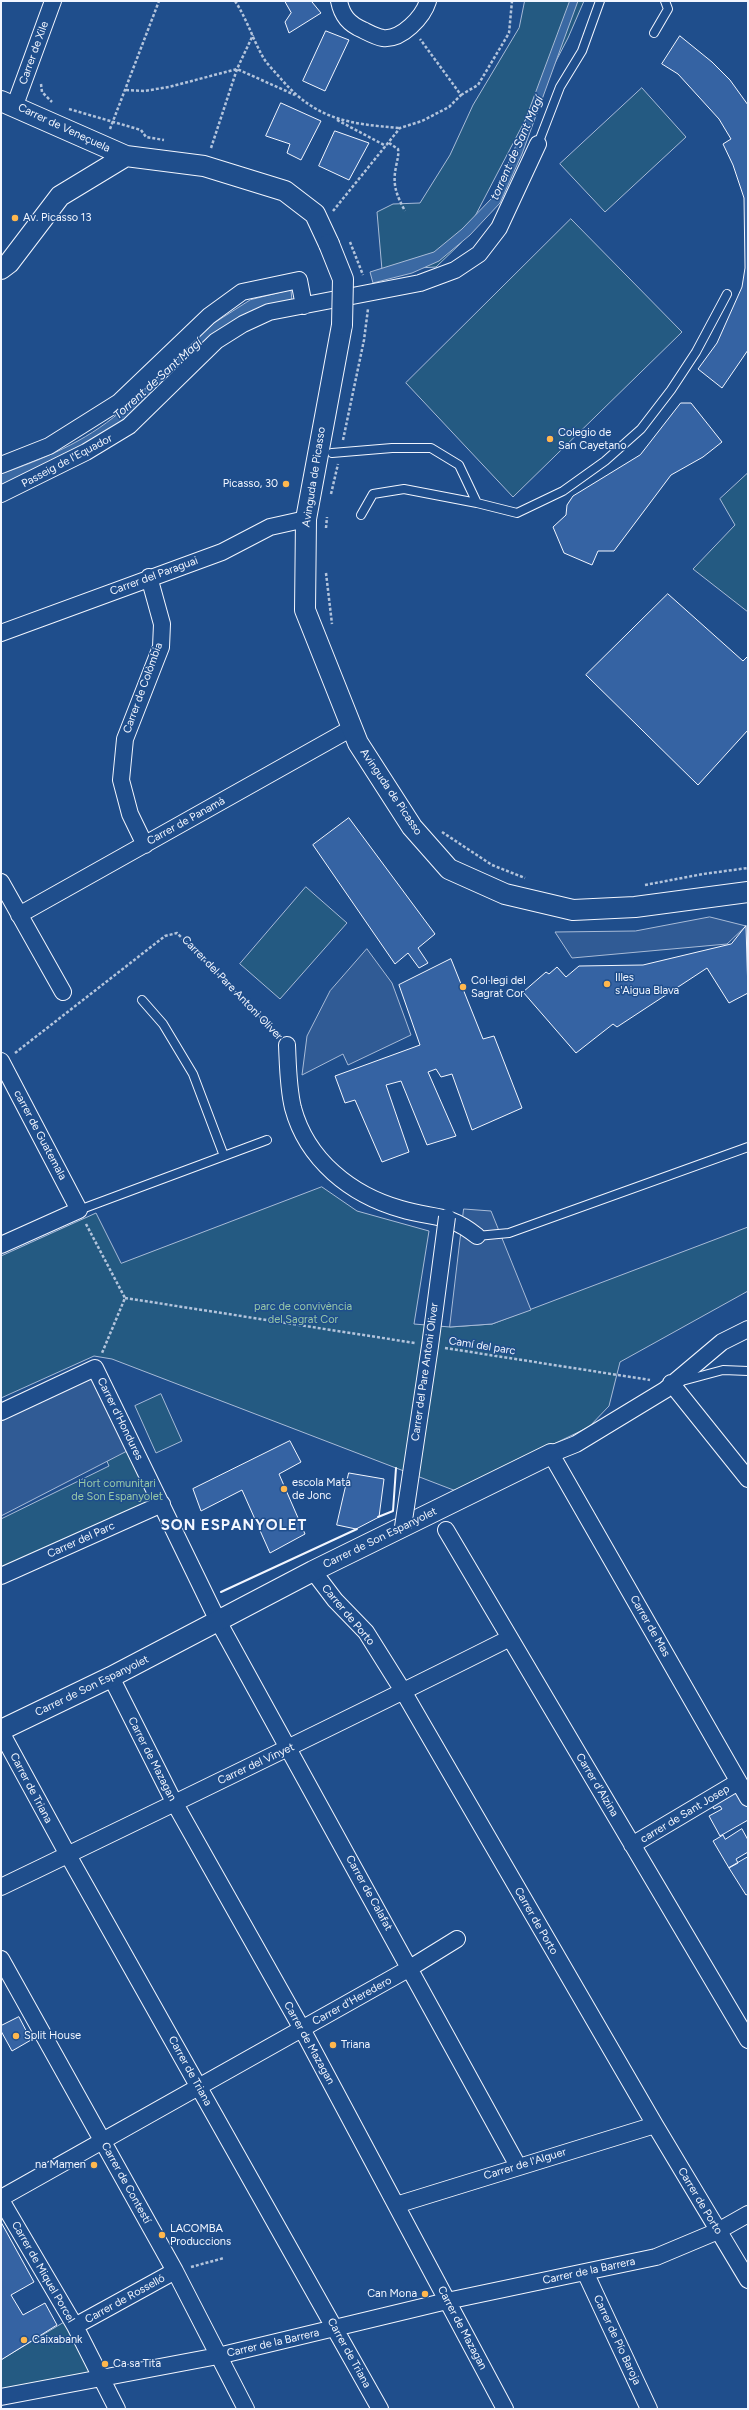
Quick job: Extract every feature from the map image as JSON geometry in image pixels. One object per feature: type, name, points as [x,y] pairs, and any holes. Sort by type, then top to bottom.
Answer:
[{"type":"street","name":"Carrer de Xile","points":[[8,103],[53,1]]},
{"type":"street","points":[[339,1],[341,13],[354,26],[369,34],[384,38],[397,35],[411,26],[428,1]]},
{"type":"street","name":"Carrer de Veneçuela","points":[[8,103],[126,156]]},
{"type":"street","points":[[304,306],[420,283],[455,270],[479,254],[499,228],[538,144]]},
{"type":"street","points":[[1,269],[9,263],[60,196],[126,156]]},
{"type":"street","name":"Avinguda de Picasso","points":[[126,156],[204,166],[285,191],[315,214],[329,244],[343,279],[342,325],[306,518],[305,610],[358,743],[412,827],[449,869],[505,894],[573,910],[634,907],[748,892]]},
{"type":"street","name":"Passeig de l'Equador","points":[[1,465],[49,446],[119,402],[209,316],[242,292],[300,280],[304,306],[269,312],[243,324],[216,341],[128,426],[92,449],[1,494]]},
{"type":"street","name":"Carrer del Paraguai","points":[[1,633],[149,577],[222,552],[270,527],[306,518]]},
{"type":"street","name":"Carrer de Colòmbia","points":[[145,845],[130,814],[121,780],[125,739],[161,647],[162,624],[149,577]]},
{"type":"street","name":"Carrer de Panamà","points":[[19,915],[352,728]]},
{"type":"street","points":[[1,882],[63,992]]},
{"type":"street","name":"Carrer del Pare Antoni Oliver","points":[[287,1044],[289,1082],[293,1108],[310,1147],[320,1161],[351,1186],[373,1201],[402,1210],[447,1217],[464,1226],[477,1236]]},
{"type":"street","name":"carrer de Guatemala","points":[[1,1061],[79,1210]]},
{"type":"street","points":[[1,1245],[79,1210]]},
{"type":"street","name":"Carrer del Pare Antoni Oliver","points":[[403,1527],[430,1346],[447,1217]]},
{"type":"street","name":"Carrer de Son Espanyolet","points":[[1,1731],[111,1677],[313,1571],[551,1454],[576,1444],[665,1390],[671,1383],[722,1342],[748,1329]]},
{"type":"street","points":[[1,1412],[95,1368]]},
{"type":"street","name":"Carrer d'Hondures","points":[[95,1368],[218,1621]]},
{"type":"street","points":[[671,1383],[748,1479]]},
{"type":"street","name":"Carrer de Mas","points":[[551,1454],[748,1798]]},
{"type":"street","name":"Carrer del Parc","points":[[1,1576],[162,1504]]},
{"type":"street","name":"Carrer d'Alzina","points":[[446,1530],[748,2040]]},
{"type":"street","name":"Carrer de Porto","points":[[313,1571],[335,1600],[366,1632],[403,1691],[654,2125],[748,2280]]},
{"type":"street","name":"Carrer de Calafat","points":[[218,1621],[290,1749],[518,2166]]},
{"type":"street","name":"Carrer del Vinyet","points":[[1,1887],[174,1802],[290,1749],[510,1638]]},
{"type":"street","name":"Carrer de Mazagan","points":[[111,1677],[174,1802],[302,2029],[505,2409]]},
{"type":"street","name":"Carrer de Triana","points":[[1,1731],[68,1855],[380,2409]]},
{"type":"street","name":"carrer de Sant Josep","points":[[632,1845],[738,1782]]},
{"type":"street","points":[[410,1968],[457,1939]]},
{"type":"street","name":"Carrer de Contestí","points":[[1,1959],[175,2271],[246,2409]]},
{"type":"street","name":"Carrer d'Heredero","points":[[1,2199],[102,2140],[410,1968]]},
{"type":"street","name":"Carrer de l'Alguer","points":[[396,2205],[654,2125]]},
{"type":"street","name":"Carrer de Miquel Porcel","points":[[1,2199],[75,2326],[100,2379],[117,2409]]},
{"type":"street","name":"Carrer de la Barrera","points":[[1,2397],[218,2356],[336,2329],[447,2301],[656,2257],[718,2231],[748,2214]]},
{"type":"street","name":"Carrer de Rosselló","points":[[75,2326],[175,2271]]},
{"type":"street","name":"Carrer de Pío Baroja","points":[[585,2272],[650,2409]]},
{"type":"lane","points":[[538,144],[560,87],[582,51],[600,1]]},
{"type":"lane","points":[[654,33],[668,9],[665,1]]},
{"type":"lane","points":[[361,515],[373,494],[404,489],[477,503],[517,513],[564,491],[605,461],[641,429],[671,390],[696,352],[726,294]]},
{"type":"lane","points":[[336,453],[357,450],[431,448],[459,464],[477,503]]},
{"type":"lane","points":[[142,1000],[163,1024],[193,1074],[224,1156]]},
{"type":"lane","points":[[79,1210],[267,1140]]},
{"type":"lane","points":[[477,1236],[509,1233],[748,1147]]},
{"type":"lane","points":[[671,1383],[723,1370],[748,1371]]},
{"type":"path","points":[[101,146],[114,122],[159,1]]},
{"type":"path","points":[[235,1],[264,59],[297,96],[314,109],[386,146]]},
{"type":"path","points":[[334,118],[360,125],[400,128],[422,121],[449,107],[462,95],[478,85],[509,33],[512,1]]},
{"type":"path","points":[[411,26],[462,95]]},
{"type":"path","points":[[204,166],[237,69],[253,35]]},
{"type":"path","points":[[126,90],[144,91],[169,87],[237,69],[297,96]]},
{"type":"path","points":[[320,224],[339,206],[400,128]]},
{"type":"path","points":[[389,143],[398,148],[399,156],[396,166],[394,191],[405,211]]},
{"type":"path","points":[[330,500],[336,453],[364,340]]},
{"type":"path","points":[[326,531],[327,515]]},
{"type":"path","points":[[325,570],[334,632]]},
{"type":"path","points":[[440,830],[492,865],[531,881]]},
{"type":"path","points":[[637,887],[703,874],[748,868]]},
{"type":"path","name":"Carrer del Pare Antoni Oliver","points":[[21,1049],[165,936],[178,932],[287,1044]]},
{"type":"path","points":[[79,1210],[125,1298]]},
{"type":"path","points":[[125,1298],[421,1344]]},
{"type":"path","points":[[95,1368],[125,1298]]},
{"type":"path","name":"Camí del parc","points":[[437,1347],[671,1383]]},
{"type":"path","points":[[175,2271],[224,2258]]},
{"type":"green space","points":[[525,1],[584,1],[568,38],[461,243],[436,267],[382,270],[377,212],[393,204],[420,203],[450,155],[473,105],[519,28]]},
{"type":"green space","points":[[642,88],[686,137],[605,212],[560,164]]},
{"type":"green space","points":[[571,219],[682,332],[513,497],[406,383]]},
{"type":"green space","points":[[748,473],[748,612],[693,569],[735,525],[720,499]]},
{"type":"green space","points":[[306,887],[347,923],[280,999],[240,964]]},
{"type":"green space","name":"parc de convivència del Sagrat Cor","points":[[322,1187],[357,1211],[429,1231],[414,1324],[450,1327],[492,1324],[748,1227],[748,1291],[620,1362],[609,1406],[589,1427],[456,1491],[112,1359],[94,1356],[1,1398],[1,1256],[96,1213],[121,1263]]},
{"type":"green space","points":[[161,1394],[182,1441],[156,1453],[135,1406]]},
{"type":"green space","name":"Hort comunitari de Son Espanyolet","points":[[108,1404],[155,1501],[1,1571],[1,1519],[109,1466],[103,1452]]},
{"type":"green space","points":[[70,2319],[101,2379],[1,2397],[1,2360]]},
{"type":"shaded area","points":[[710,917],[746,926],[727,944],[572,958],[555,932],[635,931]]},
{"type":"shaded area","points":[[367,949],[392,983],[411,1035],[348,1065],[343,1054],[302,1075],[307,1036],[330,991]]},
{"type":"shaded area","points":[[464,1209],[491,1211],[531,1310],[492,1324],[450,1327]]},
{"type":"shaded area","points":[[92,1378],[127,1451],[1,1516],[1,1421]]},
{"type":"water","name":"torrent de Sant Magí","points":[[570,1],[578,1],[522,154],[500,203],[470,235],[439,261],[412,273],[373,283],[370,272],[434,252],[462,229],[492,198],[513,153]]},
{"type":"water","points":[[291,290],[292,301],[177,373],[168,364],[214,323],[250,300]]},
{"type":"water","points":[[159,373],[170,382],[121,427],[1,489],[1,474],[48,456],[93,432],[120,412]]},
{"type":"building","points":[[285,1],[314,1],[312,2],[321,13],[289,33],[285,22],[291,13]]},
{"type":"building","points":[[326,31],[349,40],[325,91],[303,81]]},
{"type":"building","points":[[680,36],[712,62],[730,80],[748,105],[748,350],[722,388],[698,369],[717,343],[742,287],[745,268],[744,198],[733,165],[723,144],[731,139],[719,119],[678,74],[662,64]]},
{"type":"building","points":[[281,103],[321,121],[301,160],[287,153],[290,144],[266,136]]},
{"type":"building","points":[[335,131],[369,143],[349,180],[319,166]]},
{"type":"building","points":[[681,403],[691,403],[722,442],[703,457],[671,475],[614,551],[598,551],[592,565],[564,553],[553,527],[566,515],[567,505],[573,496],[640,455]]},
{"type":"building","points":[[668,594],[743,661],[748,656],[748,730],[698,785],[586,675]]},
{"type":"building","points":[[349,818],[435,934],[418,948],[428,963],[419,968],[408,953],[395,964],[313,845]]},
{"type":"building","name":"Illes s'Aigua Blava","points":[[746,926],[748,993],[729,1003],[707,968],[617,1027],[613,1024],[576,1053],[523,992],[546,972],[549,974],[557,967],[566,977],[579,966],[643,965],[731,944]]},
{"type":"building","points":[[451,959],[483,1039],[494,1036],[522,1108],[472,1130],[452,1074],[441,1077],[436,1069],[428,1072],[456,1136],[427,1145],[401,1081],[386,1085],[409,1152],[382,1162],[355,1100],[345,1103],[335,1076],[420,1045],[399,985]]},
{"type":"building","points":[[290,1441],[301,1462],[279,1474],[305,1534],[270,1553],[242,1490],[201,1511],[193,1489]]},
{"type":"building","points":[[349,1473],[384,1479],[379,1517],[356,1529],[337,1525]]},
{"type":"building","points":[[738,1790],[748,1807],[748,1820],[720,1836],[709,1816],[722,1809],[720,1806],[714,1809],[712,1805]]},
{"type":"building","points":[[742,1829],[748,1840],[748,1852],[736,1859],[738,1863],[729,1868],[713,1841],[723,1835],[725,1839]]},
{"type":"building","points":[[748,1857],[748,1894],[746,1895],[729,1868]]},
{"type":"building","name":"Split House","points":[[19,2017],[31,2040],[12,2051],[1,2031],[1,2026]]},
{"type":"building","points":[[1,2222],[34,2282],[11,2295],[23,2315],[45,2303],[57,2325],[1,2360]]},
{"type":"waterway","name":"Torrent de Sant Magí","points":[[159,380],[176,364]]},
{"type":"wall","points":[[378,1517],[393,1511],[396,1468]]},
{"type":"wall","points":[[221,1592],[357,1529]]},
{"type":"place","name":"Av. Picasso 13","points":[[15,218]]},
{"type":"place","name":"Colegio de San Cayetano","points":[[550,439]]},
{"type":"place","name":"Picasso, 30","points":[[286,484]]},
{"type":"place","name":"Illes s'Aigua Blava","points":[[607,984]]},
{"type":"place","name":"Col·legi del Sagrat Cor","points":[[463,987]]},
{"type":"place","name":"escola Mata de Jonc","points":[[284,1489]]},
{"type":"place","name":"Split House","points":[[16,2036]]},
{"type":"place","name":"Triana","points":[[333,2045]]},
{"type":"place","name":"na Mamen","points":[[94,2165]]},
{"type":"place","name":"LACOMBA Produccions","points":[[162,2235]]},
{"type":"place","name":"Can Mona","points":[[425,2294]]},
{"type":"place","name":"Caixabank","points":[[24,2340]]},
{"type":"place","name":"Ca sa Tita","points":[[105,2364]]},
{"type":"district","name":"SON ESPANYOLET","points":[[234,1526]]}]
